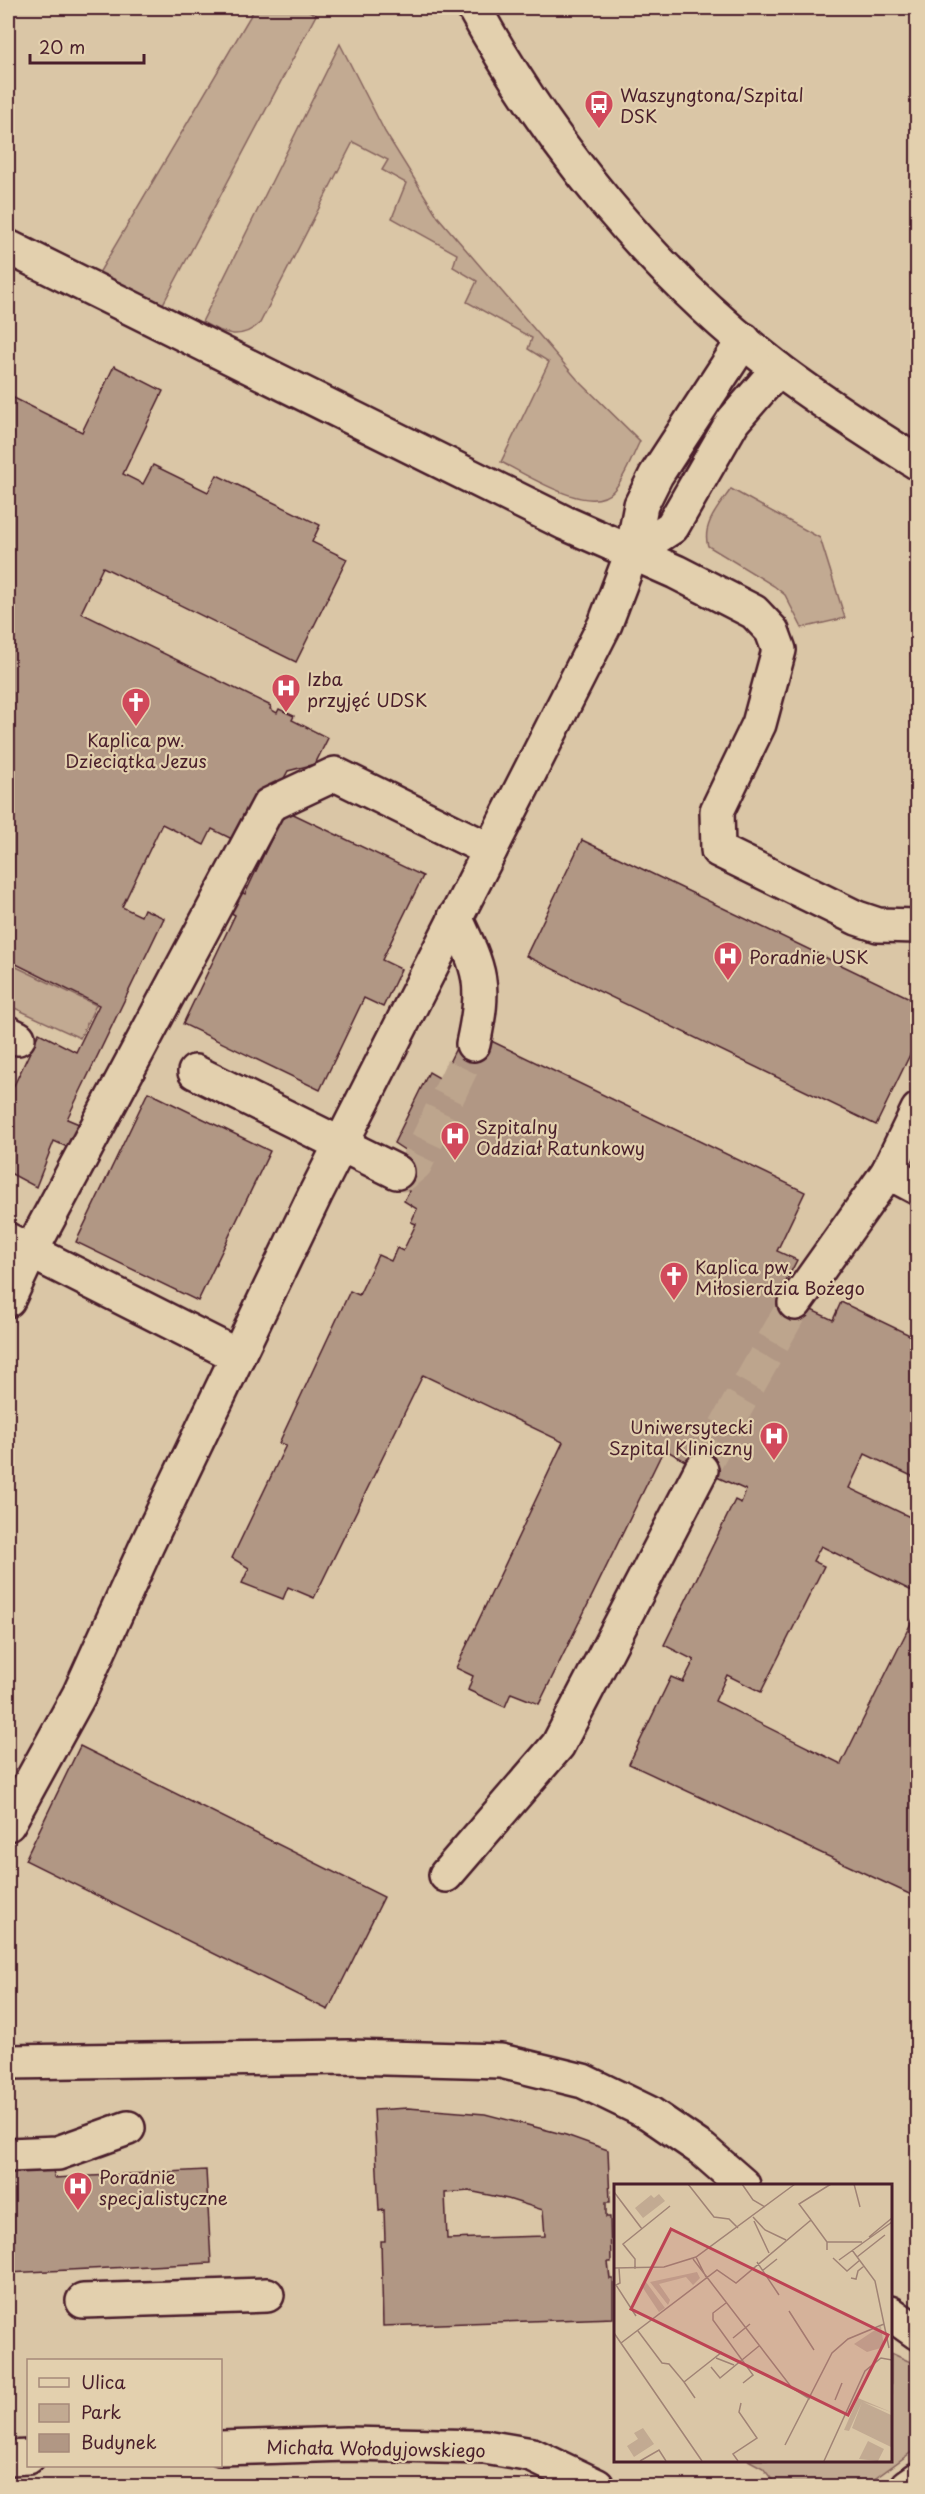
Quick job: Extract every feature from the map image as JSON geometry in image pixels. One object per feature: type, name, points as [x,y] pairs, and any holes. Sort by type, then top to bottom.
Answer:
[{"type":"street","points":[[474,8],[535,110],[591,185],[654,257],[778,369],[865,430],[918,463]]},
{"type":"street","points":[[8,247],[565,523],[754,612],[772,631],[779,650],[759,724],[717,812],[718,849],[856,918],[878,925],[918,926]]},
{"type":"street","points":[[8,1824],[79,1695],[147,1545],[341,1144],[605,624],[632,553],[641,505],[656,475],[744,340]]},
{"type":"street","points":[[632,553],[672,527],[733,421],[778,369]]},
{"type":"street","points":[[8,1300],[19,1247],[269,805],[335,774],[490,850]]},
{"type":"street","points":[[455,917],[475,959],[481,982],[481,1000],[473,1044]]},
{"type":"street","points":[[195,1072],[397,1172]]},
{"type":"street","points":[[795,1303],[888,1172],[918,1110]]},
{"type":"street","points":[[888,1172],[918,1188]]},
{"type":"street","points":[[19,1247],[238,1356]]},
{"type":"street","points":[[446,1875],[558,1745],[701,1470]]},
{"type":"street","points":[[8,2062],[348,2057],[501,2061],[583,2081],[649,2113],[703,2150],[742,2184]]},
{"type":"street","points":[[8,2155],[58,2153],[128,2128]]},
{"type":"street","points":[[83,2301],[267,2295]]},
{"type":"street","points":[[892,2314],[918,2333]]},
{"type":"street","name":"Michała Wołodyjowskiego","points":[[222,2448],[347,2444],[485,2447],[532,2455],[597,2487]]},
{"type":"street","points":[[8,2458],[27,2457]]},
{"type":"street","points":[[908,2487],[918,2479]]},
{"type":"green space","points":[[255,8],[304,8],[316,15],[163,304],[99,273]]},
{"type":"green space","points":[[340,44],[385,132],[438,217],[577,379],[640,441],[621,480],[613,491],[603,498],[589,499],[558,491],[501,462],[549,362],[528,349],[532,338],[467,302],[477,281],[453,267],[457,254],[392,218],[406,183],[382,170],[388,160],[353,142],[260,323],[246,332],[232,334],[217,330],[202,322]]},
{"type":"green space","points":[[731,489],[820,538],[845,618],[802,628],[785,595],[708,546],[709,523]]},
{"type":"green space","points":[[8,963],[96,1005],[80,1038],[8,1005]]},
{"type":"green space","points":[[892,2353],[917,2365],[917,2448],[865,2486],[777,2486],[763,2468],[750,2461],[892,2461]]},
{"type":"building","points":[[114,366],[163,391],[123,474],[143,484],[153,465],[208,492],[217,475],[320,525],[312,542],[347,559],[296,662],[103,567],[81,613],[271,706],[270,709],[277,713],[279,709],[294,716],[292,720],[328,738],[315,764],[288,771],[283,780],[287,787],[240,843],[212,829],[204,845],[162,824],[122,907],[141,916],[144,909],[164,918],[67,1119],[79,1124],[67,1147],[54,1141],[36,1187],[8,1172],[8,1098],[39,1033],[76,1052],[99,1005],[8,960],[8,395],[82,432]]},
{"type":"building","points":[[685,459],[696,466],[686,482],[675,476]]},
{"type":"building","points":[[285,810],[423,876],[382,960],[401,969],[383,1007],[364,998],[320,1090],[183,1024],[235,915],[228,911],[238,890],[245,894]]},
{"type":"building","name":"Poradnie USK","points":[[582,840],[918,1002],[918,1038],[876,1125],[526,956]]},
{"type":"building","name":"Uniwersytecki Szpital Kliniczny","points":[[483,1037],[805,1192],[777,1251],[797,1260],[779,1295],[833,1320],[841,1302],[918,1339],[918,1479],[865,1454],[849,1488],[912,1518],[918,1506],[918,1594],[821,1546],[813,1561],[824,1566],[761,1692],[727,1675],[715,1701],[841,1764],[918,1609],[918,1898],[629,1764],[671,1677],[683,1682],[694,1660],[664,1645],[735,1500],[741,1503],[746,1490],[701,1470],[664,1449],[539,1704],[511,1693],[505,1707],[468,1690],[473,1676],[456,1668],[563,1442],[423,1375],[314,1598],[288,1587],[283,1599],[242,1583],[249,1568],[232,1558],[286,1445],[279,1443],[350,1291],[359,1295],[378,1255],[391,1261],[397,1248],[403,1251],[416,1224],[411,1222],[417,1209],[404,1201],[409,1191],[392,1183],[406,1151],[394,1143],[429,1072],[441,1079],[461,1038]]},
{"type":"building","points":[[148,1092],[270,1151],[198,1301],[76,1242]]},
{"type":"building","points":[[80,1746],[384,1897],[328,2010],[25,1860]]},
{"type":"building","points":[[408,2108],[485,2114],[566,2135],[608,2150],[610,2202],[606,2202],[606,2217],[610,2217],[611,2262],[608,2262],[610,2279],[613,2279],[613,2318],[383,2326],[381,2241],[385,2241],[384,2210],[379,2211],[374,2110]],"holes":[[[469,2191],[508,2199],[543,2210],[545,2236],[447,2239],[445,2193]]]},
{"type":"building","points":[[53,2163],[54,2178],[206,2170],[211,2263],[8,2273],[10,2165]]},
{"type":"tunnel","points":[[397,1172],[403,1175],[416,1164],[473,1044]]},
{"type":"tunnel","points":[[701,1470],[795,1303]]},
{"type":"place","name":"Waszyngtona/Szpital DSK","points":[[599,130]]},
{"type":"place","name":"Izba przyjęć UDSK","points":[[286,714]]},
{"type":"place","name":"Kaplica pw. Dzieciątka Jezus","points":[[136,728]]},
{"type":"place","name":"Poradnie USK","points":[[728,982]]},
{"type":"place","name":"Szpitalny Oddział Ratunkowy","points":[[455,1162]]},
{"type":"place","name":"Kaplica pw. Miłosierdzia Bożego","points":[[674,1302]]},
{"type":"place","name":"Uniwersytecki Szpital Kliniczny","points":[[774,1462]]},
{"type":"place","name":"Poradnie specjalistyczne","points":[[78,2212]]}]
